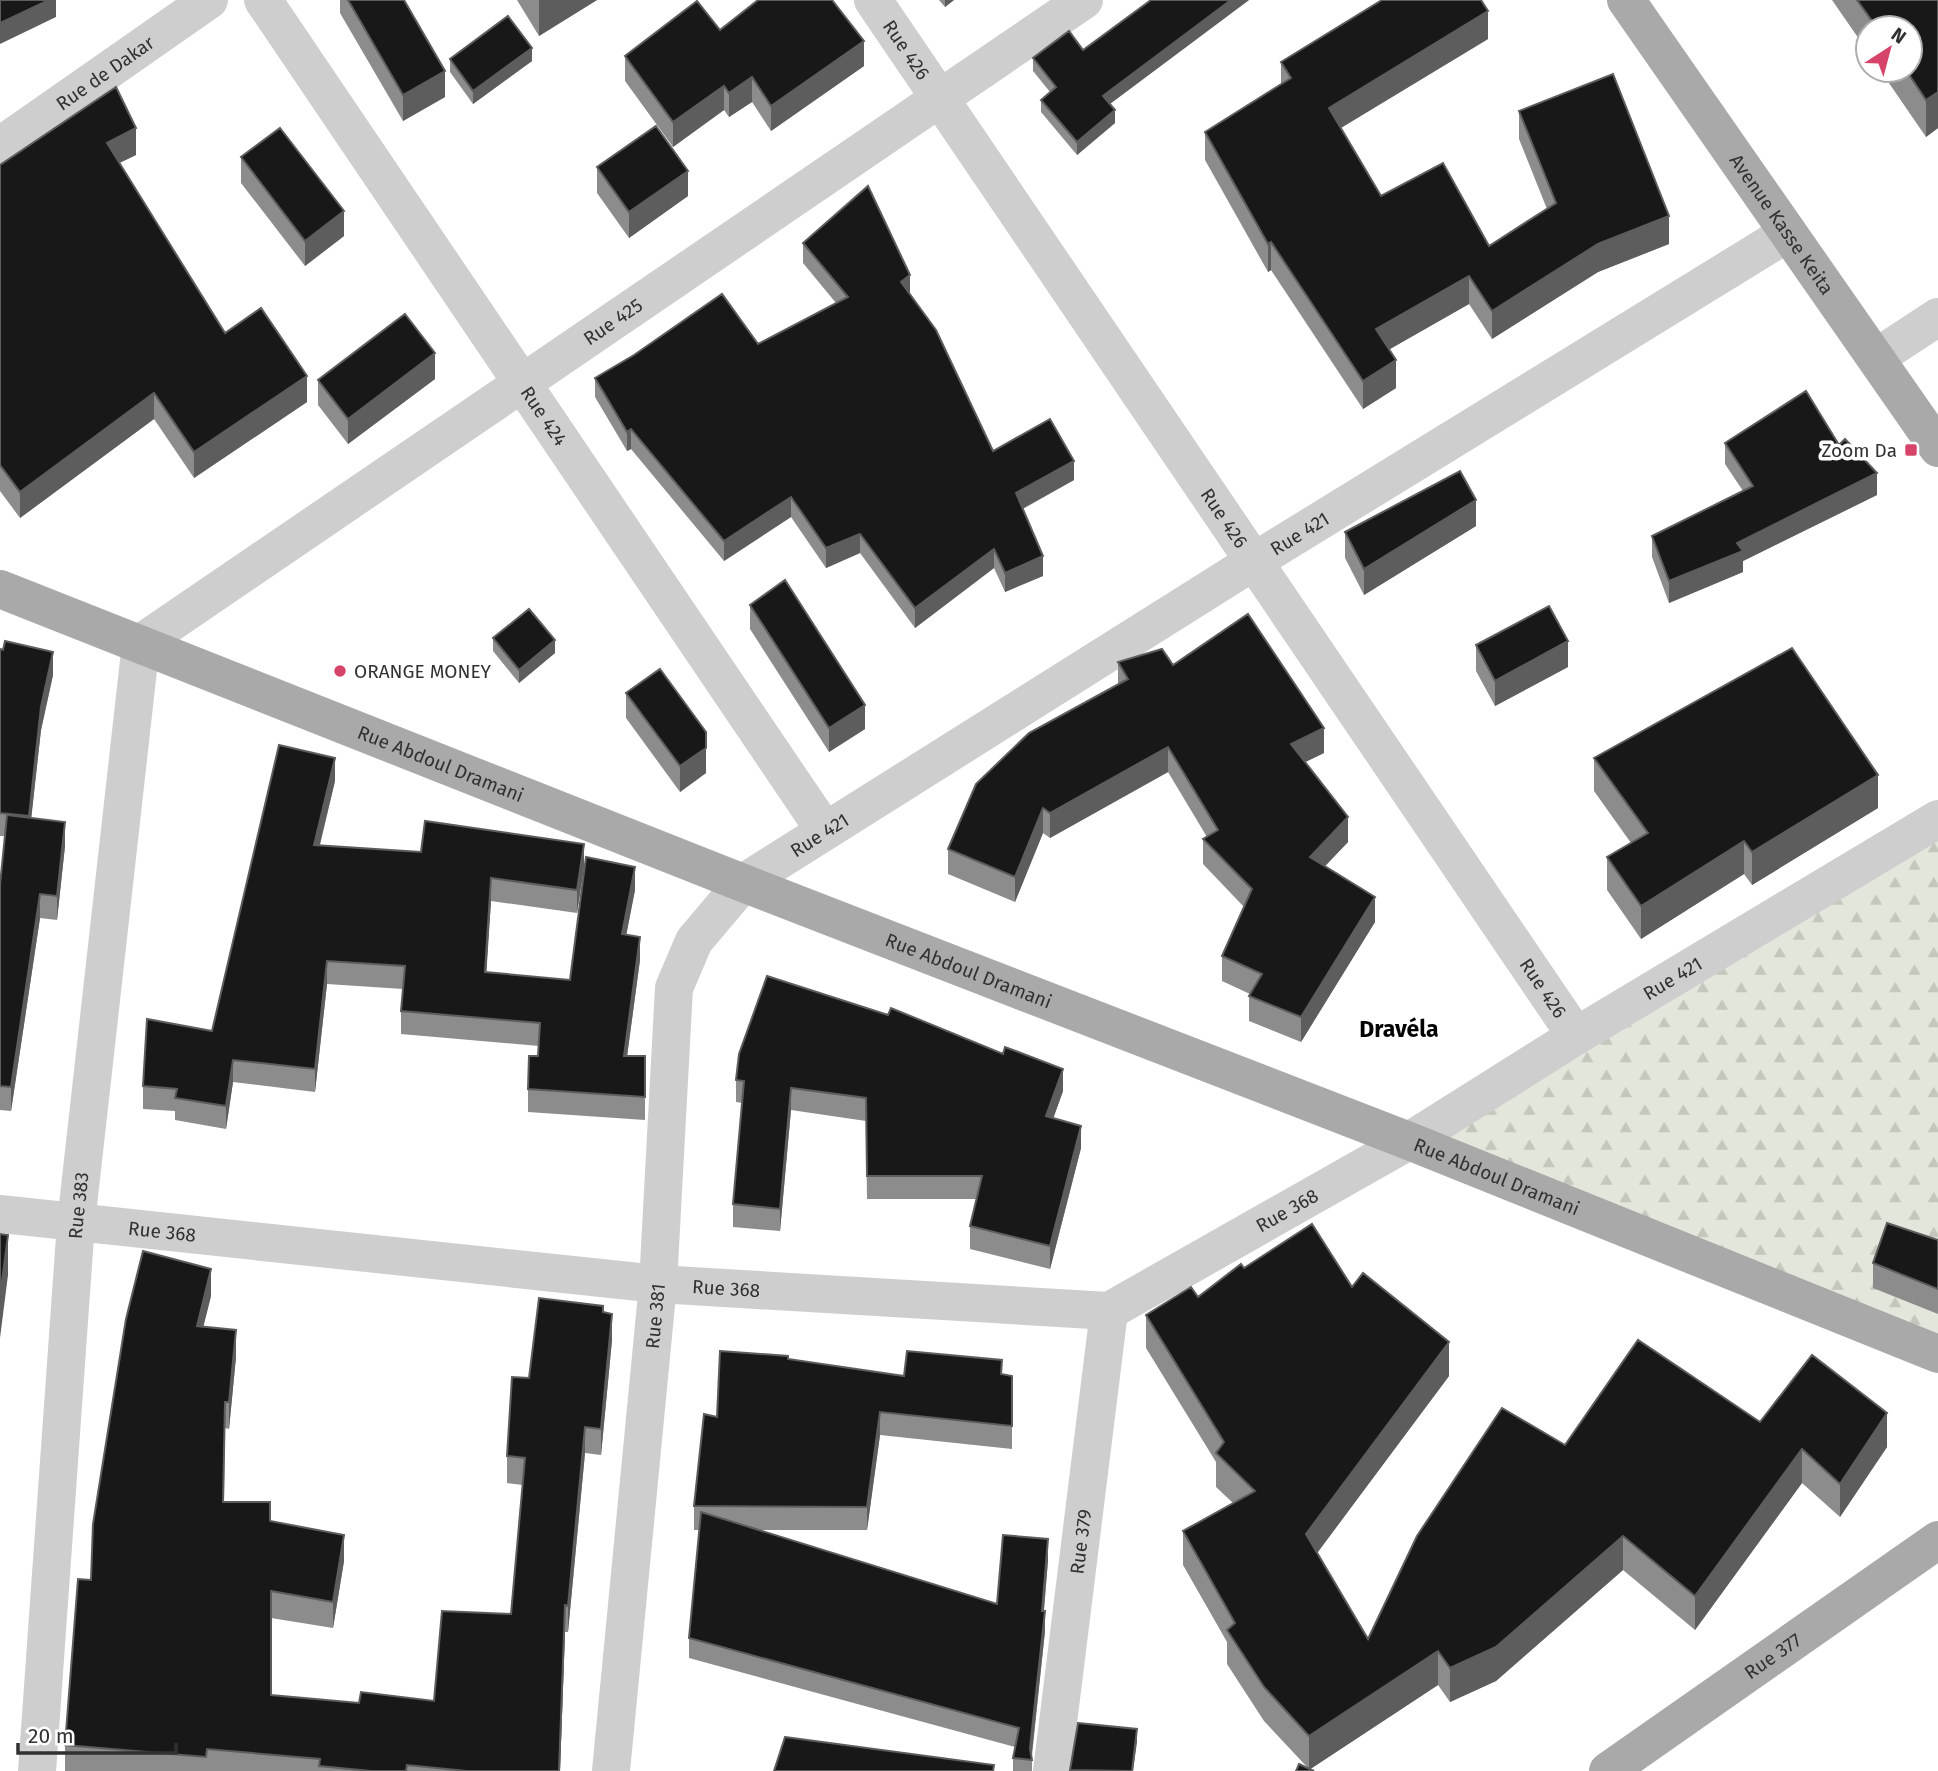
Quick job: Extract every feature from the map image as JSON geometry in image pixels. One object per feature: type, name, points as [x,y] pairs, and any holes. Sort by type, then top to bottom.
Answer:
[{"type":"main road","name":"Avenue Kasse Keita","points":[[1626,0],[1938,448]]},
{"type":"main road","name":"Rue Abdoul Dramani","points":[[0,589],[743,883],[1409,1141],[1938,1354]]},
{"type":"main road","name":"Rue 377","points":[[1608,1771],[1938,1540]]},
{"type":"street","name":"Rue de Dakar","points":[[0,146],[209,0]]},
{"type":"street","name":"Rue 424","points":[[263,0],[825,831]]},
{"type":"street","name":"Rue 426","points":[[873,0],[1576,1036]]},
{"type":"street","name":"Rue 425","points":[[141,643],[1084,0]]},
{"type":"street","name":"Rue 421","points":[[743,883],[1253,562],[1788,233]]},
{"type":"street","points":[[1877,357],[1938,317]]},
{"type":"street","name":"Rue 383","points":[[37,1771],[76,1223],[141,643]]},
{"type":"street","name":"Rue 421","points":[[1409,1141],[1576,1036],[1938,819]]},
{"type":"street","name":"Rue 381","points":[[611,1771],[658,1284],[674,988],[694,941],[743,883]]},
{"type":"street","name":"Rue 368","points":[[0,1214],[658,1284],[1109,1311],[1409,1141]]},
{"type":"street","name":"Rue 379","points":[[1052,1771],[1109,1311]]},
{"type":"green space","points":[[1938,827],[1938,1354],[1409,1141]]},
{"type":"building","points":[[0,0],[49,0],[0,23]]},
{"type":"building","points":[[348,0],[404,0],[445,71],[403,95]]},
{"type":"building","points":[[758,0],[832,0],[864,41],[771,106],[752,77],[729,93],[724,86],[673,122],[625,56],[697,1],[720,30]]},
{"type":"building","points":[[1151,0],[1231,0],[1103,96],[1115,110],[1077,142],[1041,100],[1056,87],[1033,58],[1069,31],[1083,50]]},
{"type":"building","points":[[1382,0],[1481,0],[1488,11],[1329,108],[1381,196],[1443,163],[1489,246],[1556,203],[1519,111],[1613,74],[1669,216],[1598,244],[1492,311],[1469,276],[1376,329],[1396,360],[1363,381],[1271,242],[1268,244],[1205,132],[1291,78],[1281,62]]},
{"type":"building","points":[[1857,0],[1938,0],[1938,92],[1926,100],[1915,84],[1924,84],[1924,14],[1867,14]]},
{"type":"building","points":[[508,16],[532,48],[473,91],[450,59]]},
{"type":"building","points":[[116,87],[136,128],[107,143],[225,333],[261,308],[307,376],[194,452],[154,393],[20,492],[0,465],[0,165]]},
{"type":"building","points":[[656,126],[688,171],[629,212],[597,167]]},
{"type":"building","points":[[280,128],[344,211],[305,241],[241,157]]},
{"type":"building","points":[[868,186],[910,275],[901,282],[936,330],[993,451],[1050,419],[1074,461],[1016,493],[1043,556],[1005,573],[994,549],[915,608],[860,534],[826,548],[791,497],[724,541],[631,429],[627,432],[595,378],[634,355],[722,294],[758,344],[848,297],[803,243]]},
{"type":"building","points":[[405,314],[435,353],[348,419],[318,380]]},
{"type":"building","points":[[1806,391],[1839,445],[1845,439],[1877,473],[1737,543],[1743,551],[1669,581],[1652,536],[1753,486],[1725,443]]},
{"type":"building","points":[[1460,471],[1476,500],[1364,569],[1345,532]]},
{"type":"building","points":[[785,580],[865,705],[829,728],[750,605]]},
{"type":"building","points":[[1549,606],[1568,641],[1495,681],[1476,645]]},
{"type":"building","points":[[529,609],[555,640],[519,670],[493,638]]},
{"type":"building","points":[[1248,614],[1324,728],[1291,744],[1348,817],[1310,857],[1375,897],[1301,1017],[1249,996],[1262,974],[1222,956],[1252,889],[1203,839],[1218,830],[1168,747],[1050,813],[1043,808],[1015,877],[948,849],[976,784],[1029,733],[1128,679],[1118,662],[1162,649],[1173,665]]},
{"type":"building","points":[[5,641],[53,652],[41,707],[29,816],[0,813],[0,649],[3,650]]},
{"type":"building","points":[[1792,648],[1878,775],[1752,852],[1744,841],[1641,906],[1607,857],[1648,833],[1594,758]]},
{"type":"building","points":[[660,669],[706,732],[706,748],[680,766],[626,693]]},
{"type":"building","points":[[279,745],[335,758],[314,845],[421,852],[425,821],[584,844],[577,890],[491,878],[485,972],[570,980],[586,857],[635,867],[622,934],[640,937],[624,1056],[645,1056],[645,1097],[528,1089],[529,1056],[538,1056],[540,1023],[401,1011],[405,966],[327,961],[315,1069],[233,1060],[226,1106],[175,1098],[177,1089],[143,1086],[147,1019],[212,1031]]},
{"type":"building","points":[[7,815],[65,822],[57,896],[40,894],[11,1087],[0,1086],[0,885]]},
{"type":"building","points":[[767,976],[888,1015],[891,1008],[1003,1054],[1005,1047],[1063,1069],[1046,1116],[1081,1126],[1050,1246],[970,1226],[982,1176],[867,1176],[866,1098],[791,1088],[780,1209],[733,1204],[744,1081],[736,1080],[739,1054]]},
{"type":"building","points":[[1887,1223],[1938,1240],[1938,1289],[1873,1263]]},
{"type":"building","points":[[1312,1224],[1352,1287],[1363,1273],[1449,1342],[1306,1534],[1368,1639],[1417,1536],[1502,1408],[1565,1445],[1638,1340],[1760,1422],[1812,1355],[1887,1413],[1840,1484],[1802,1449],[1695,1596],[1623,1536],[1496,1647],[1450,1668],[1438,1651],[1309,1736],[1264,1687],[1227,1630],[1235,1623],[1183,1531],[1255,1491],[1216,1453],[1224,1442],[1146,1315],[1191,1287],[1198,1297],[1241,1264],[1244,1268]]},
{"type":"building","points":[[0,1234],[8,1235],[0,1297]]},
{"type":"building","points":[[143,1251],[211,1269],[197,1326],[236,1330],[229,1402],[225,1402],[223,1502],[270,1502],[270,1521],[344,1535],[333,1602],[271,1591],[271,1695],[359,1703],[361,1692],[434,1701],[442,1611],[511,1614],[525,1458],[507,1456],[512,1377],[529,1378],[539,1298],[603,1306],[603,1312],[612,1314],[601,1429],[585,1427],[568,1606],[565,1605],[559,1771],[467,1771],[407,1765],[406,1771],[371,1771],[319,1766],[320,1759],[207,1749],[206,1757],[65,1745],[78,1579],[91,1580],[93,1524],[126,1319]]},
{"type":"building","points":[[720,1351],[788,1356],[788,1359],[904,1376],[907,1351],[1002,1360],[1001,1374],[1012,1376],[1012,1426],[880,1412],[867,1507],[694,1506],[704,1414],[717,1417]]},
{"type":"building","points":[[701,1512],[997,1604],[1003,1535],[1048,1539],[1042,1611],[1045,1611],[1030,1748],[1032,1760],[1013,1758],[1019,1728],[689,1638]]},
{"type":"building","points":[[1078,1723],[1137,1729],[1132,1771],[1070,1770]]},
{"type":"building","points":[[785,1737],[994,1765],[993,1771],[774,1771]]},
{"type":"building","points":[[1299,1764],[1314,1771],[1296,1771]]},
{"type":"place","name":"Zoom Da","points":[[1911,450]]},
{"type":"place","name":"ORANGE MONEY","points":[[340,671]]},
{"type":"district","name":"Dravéla","points":[[1399,1029]]}]
